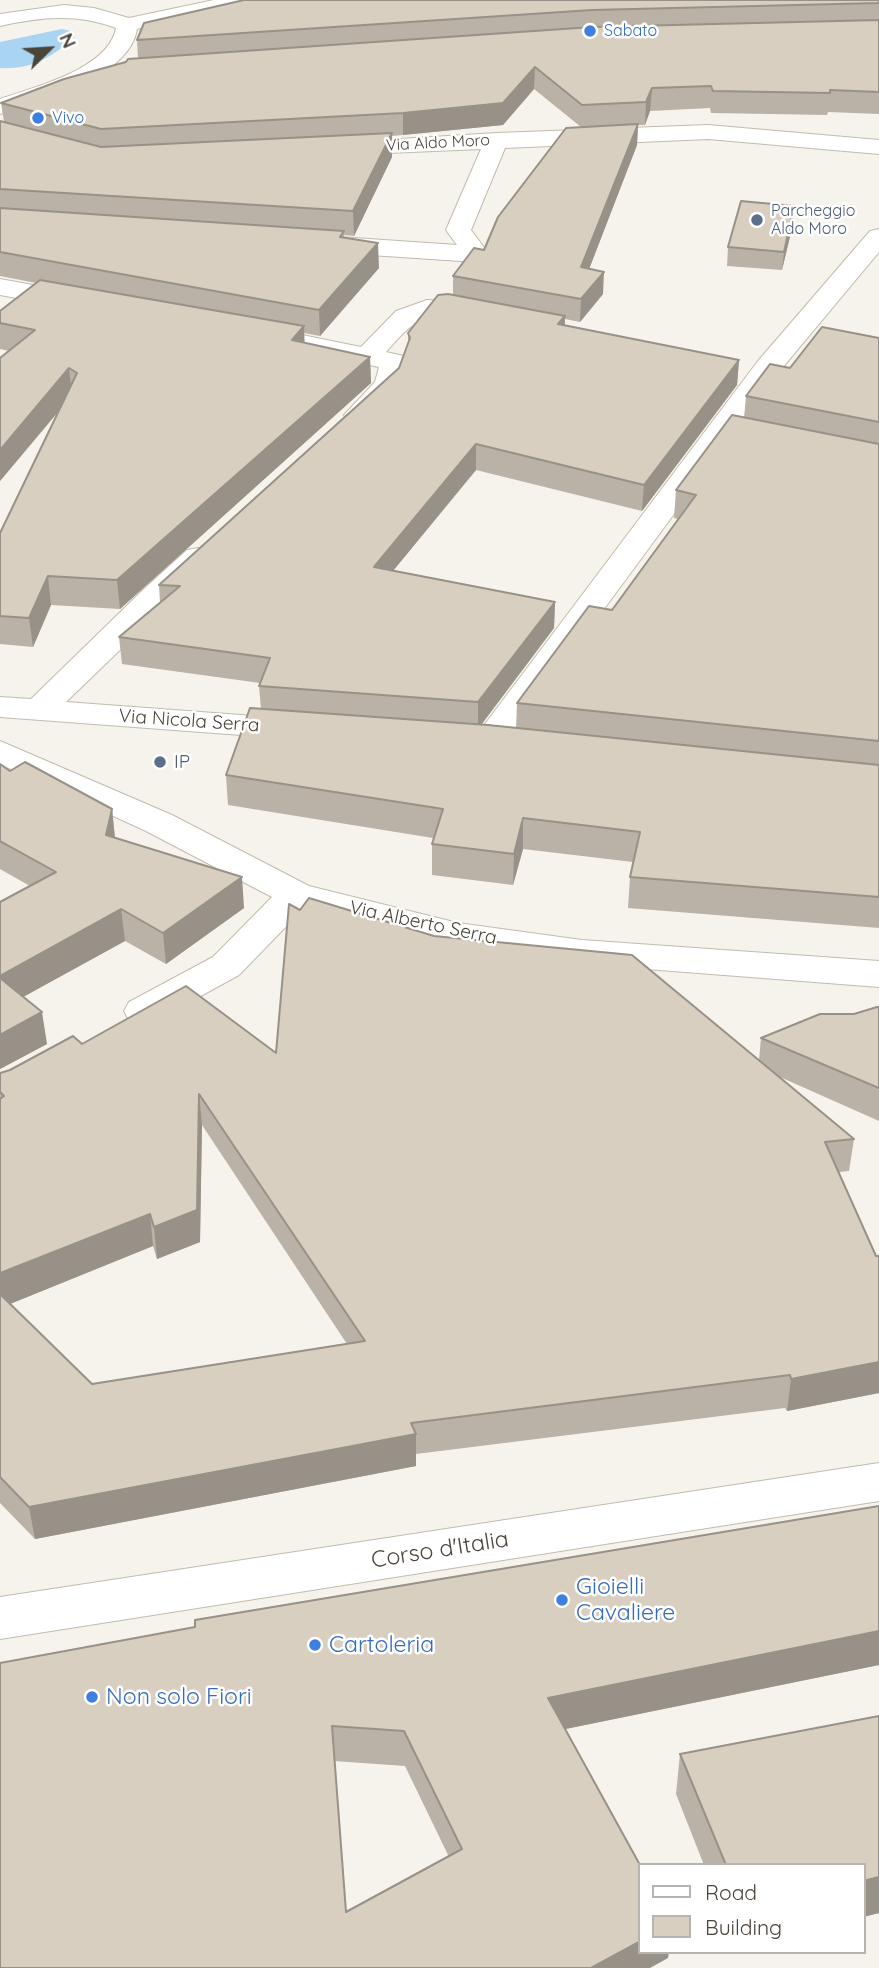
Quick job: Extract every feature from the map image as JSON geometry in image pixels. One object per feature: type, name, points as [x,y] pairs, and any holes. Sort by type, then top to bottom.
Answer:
[{"type":"street","points":[[96,13],[117,0]]},
{"type":"street","points":[[0,20],[62,9],[96,13],[127,25],[243,0]]},
{"type":"street","points":[[89,74],[124,46],[128,33],[127,25]]},
{"type":"street","points":[[0,107],[89,74],[131,71]]},
{"type":"street","name":"Via Aldo Moro","points":[[325,149],[708,132],[879,148]]},
{"type":"street","points":[[299,242],[476,254],[458,230],[496,140]]},
{"type":"street","points":[[529,747],[475,742],[734,432],[754,365],[879,236]]},
{"type":"street","points":[[0,287],[108,307]]},
{"type":"street","points":[[338,433],[388,385],[381,358],[405,315],[422,308],[448,308],[501,318]]},
{"type":"street","points":[[229,329],[381,358]]},
{"type":"street","points":[[38,711],[155,596],[216,541]]},
{"type":"street","name":"Via Nicola Serra","points":[[0,707],[326,731]]},
{"type":"street","name":"Via Alberto Serra","points":[[0,751],[159,823],[296,894],[458,935],[695,962],[879,974]]},
{"type":"street","points":[[107,1031],[226,965],[296,894]]},
{"type":"street","name":"Corso d'Italia","points":[[0,1618],[879,1482]]},
{"type":"water","points":[[62,29],[71,31],[75,37],[58,51],[22,67],[0,68],[0,42]]},
{"type":"building","points":[[244,0],[879,0],[879,3],[592,10],[137,40],[144,23]]},
{"type":"building","points":[[879,20],[879,92],[713,91],[711,86],[652,88],[646,102],[582,105],[535,67],[503,103],[403,113],[101,129],[1,103],[64,79],[126,62],[128,59],[592,27]]},
{"type":"building","points":[[0,121],[101,147],[392,133],[353,211],[0,189]]},
{"type":"building","points":[[638,124],[581,267],[604,272],[581,299],[453,276],[474,248],[484,250],[498,217],[566,128]]},
{"type":"building","points":[[741,201],[794,206],[784,252],[728,247]]},
{"type":"building","points":[[0,208],[344,231],[340,237],[378,243],[319,310],[0,252]]},
{"type":"building","points":[[40,280],[304,326],[292,340],[370,357],[117,580],[48,576],[29,618],[0,616],[0,533],[77,373],[69,368],[0,450],[0,358],[35,330],[0,323],[0,311]]},
{"type":"building","points":[[448,294],[565,316],[558,324],[739,360],[644,485],[476,444],[374,567],[555,602],[478,702],[259,686],[270,658],[119,637],[180,586],[159,585],[399,368],[410,338],[408,333],[438,295]]},
{"type":"building","points":[[822,327],[879,338],[879,422],[746,396],[770,364],[790,368]]},
{"type":"building","points":[[732,415],[879,444],[879,741],[517,703],[589,606],[612,610],[696,495],[676,490]]},
{"type":"building","points":[[250,708],[488,725],[879,765],[879,897],[630,877],[640,832],[523,818],[514,854],[432,844],[443,809],[226,775]]},
{"type":"building","points":[[25,762],[112,809],[106,835],[242,877],[163,933],[121,909],[0,976],[0,902],[56,872],[0,841],[0,764],[10,771]]},
{"type":"building","points":[[309,898],[434,936],[632,955],[854,1139],[825,1142],[876,1256],[879,1256],[879,1362],[791,1379],[790,1375],[411,1423],[416,1434],[29,1507],[0,1477],[0,1294],[92,1384],[365,1341],[199,1094],[197,1210],[154,1227],[150,1214],[0,1273],[0,1099],[4,1096],[0,1092],[0,1073],[73,1036],[82,1044],[186,986],[276,1053],[289,904],[300,910]]},
{"type":"building","points":[[0,978],[42,1012],[0,1035]]},
{"type":"building","points":[[877,1007],[879,1088],[761,1038],[820,1014],[854,1014]]},
{"type":"building","points":[[879,1506],[879,1631],[548,1698],[639,1863],[638,1943],[591,1968],[0,1968],[0,1663],[195,1627],[195,1620]],"holes":[[[332,1726],[404,1731],[462,1849],[346,1912]]]},
{"type":"building","points":[[879,1716],[879,1877],[865,1880],[865,1863],[725,1863],[680,1754]]},
{"type":"place","name":"Sabato","points":[[590,31]]},
{"type":"place","name":"Vivo","points":[[38,118]]},
{"type":"place","name":"Parcheggio Aldo Moro","points":[[757,220]]},
{"type":"place","name":"IP","points":[[160,762]]},
{"type":"place","name":"Gioielli Cavaliere","points":[[562,1600]]},
{"type":"place","name":"Cartoleria","points":[[315,1645]]},
{"type":"place","name":"Non solo Fiori","points":[[92,1697]]}]
